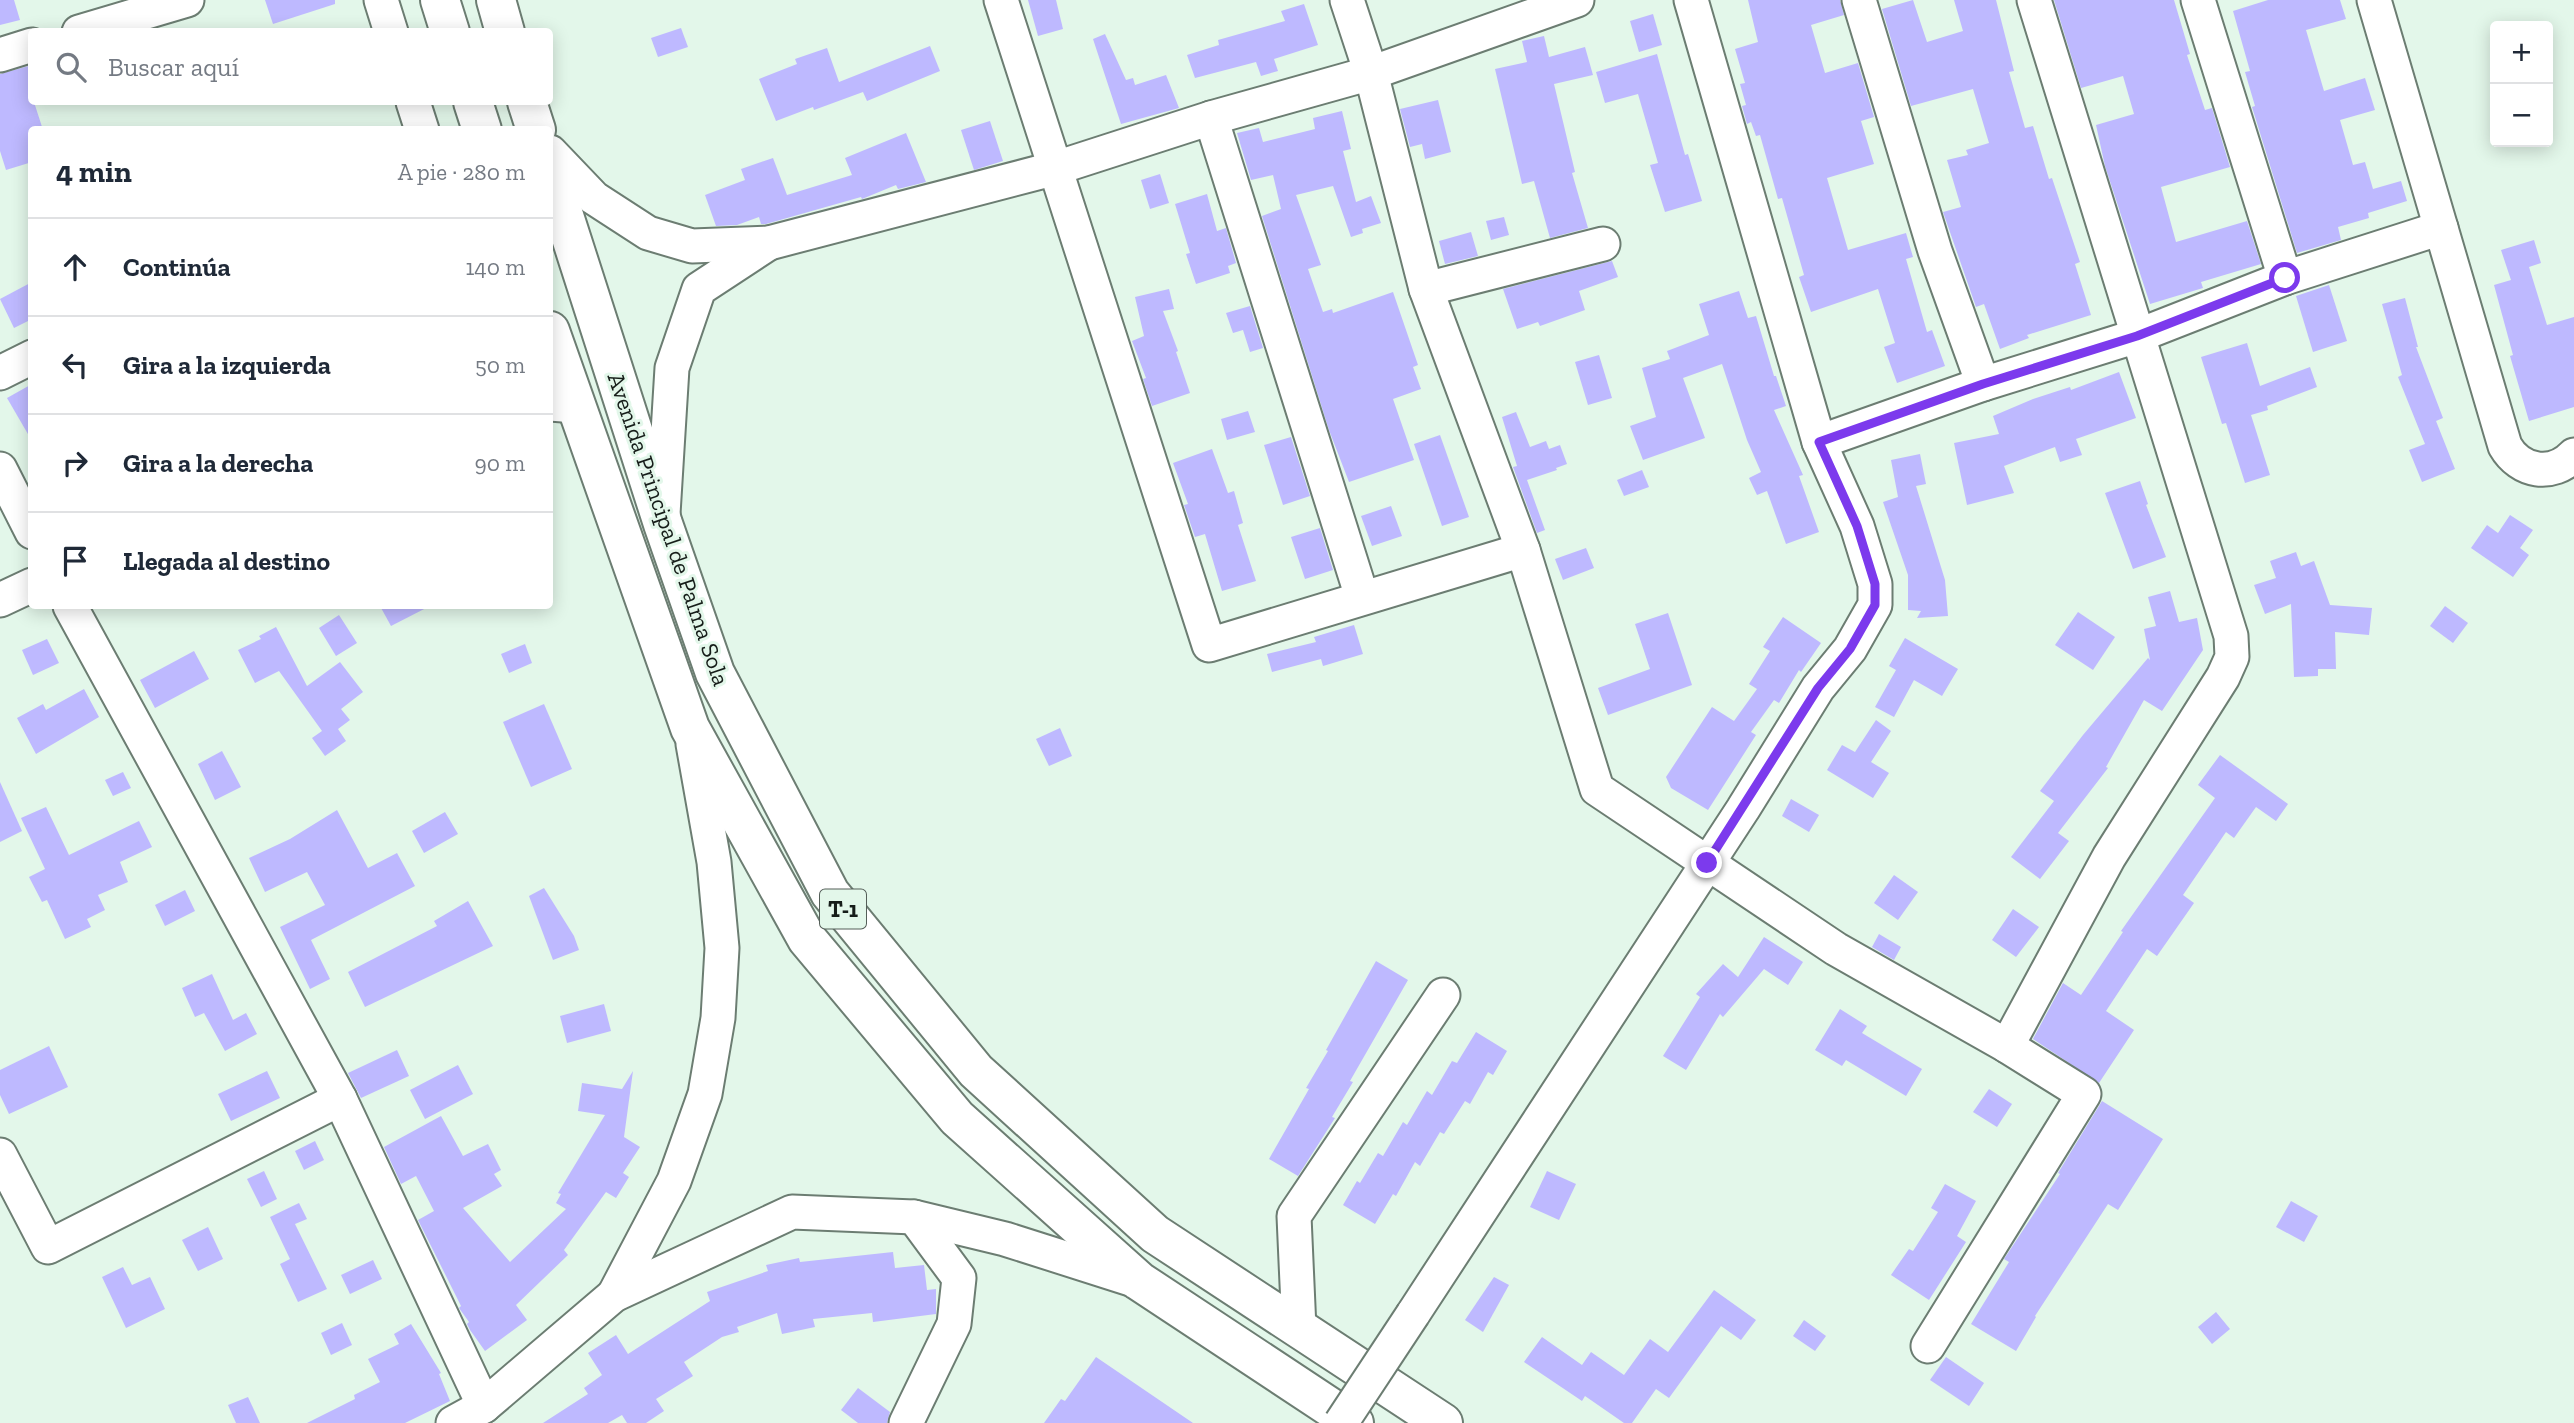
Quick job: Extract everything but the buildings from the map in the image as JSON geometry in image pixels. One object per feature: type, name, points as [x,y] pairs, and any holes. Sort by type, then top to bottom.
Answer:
[{"type":"highway","points":[[440,0],[449,28]]},
{"type":"highway","points":[[496,0],[504,28]]},
{"type":"highway","points":[[474,105],[481,126]]},
{"type":"highway","points":[[528,105],[535,126]]},
{"type":"highway","name":"Avenida Principal de Palma Sola","points":[[553,181],[663,524],[715,673],[830,892],[976,1071],[1156,1234],[1443,1423]]},
{"type":"highway","name":"Avenida Principal de Palma Sola","points":[[553,348],[563,405],[690,729],[807,939],[957,1118],[1139,1281],[1354,1423]]},
{"type":"street","points":[[92,28],[187,0]]},
{"type":"street","points":[[380,0],[390,28]]},
{"type":"street","points":[[1001,0],[1209,645],[1522,550]]},
{"type":"street","points":[[1348,0],[1371,73],[1426,289],[1522,550],[1597,789],[1836,949],[2007,1046],[2084,1094],[1928,1346]]},
{"type":"street","points":[[553,155],[594,198],[648,233],[692,246],[769,243],[1056,169],[1211,118],[1371,73],[1577,0]]},
{"type":"street","points":[[1340,1423],[1707,863],[1818,688],[1850,649],[1875,605],[1875,584],[1857,526],[1819,442],[1691,0]]},
{"type":"street","points":[[1859,0],[1935,251],[1983,384]]},
{"type":"street","points":[[2007,1046],[2109,857],[2223,677],[2232,657],[2231,636],[2034,0]]},
{"type":"street","points":[[2198,0],[2285,278]]},
{"type":"street","points":[[2374,0],[2505,446],[2523,465],[2537,470],[2560,466],[2574,455]]},
{"type":"street","points":[[0,55],[28,47]]},
{"type":"street","points":[[414,105],[421,126]]},
{"type":"street","points":[[1211,118],[1362,597]]},
{"type":"street","points":[[1819,442],[1983,384],[2137,336],[2285,278],[2441,228]]},
{"type":"street","points":[[663,524],[672,368],[699,289],[769,243]]},
{"type":"street","points":[[1426,289],[1603,244]]},
{"type":"street","points":[[0,373],[28,359]]},
{"type":"street","points":[[0,469],[28,524]]},
{"type":"street","points":[[0,600],[28,587]]},
{"type":"street","points":[[72,609],[341,1099],[484,1406]]},
{"type":"street","points":[[614,1295],[674,1181],[705,1094],[718,1018],[722,948],[714,862],[690,729]]},
{"type":"street","points":[[1299,1329],[1294,1216],[1443,995]]},
{"type":"street","points":[[0,1155],[48,1247],[341,1099]]},
{"type":"street","points":[[453,1423],[484,1406],[614,1295],[792,1212],[914,1217],[1005,1239],[1139,1281]]},
{"type":"street","points":[[906,1423],[954,1324],[959,1278],[914,1217]]},
{"type":"route","points":[[1707,863],[1818,688],[1850,649],[1875,605],[1875,584],[1857,526],[1819,442],[1983,384],[2137,336],[2285,278]]}]
